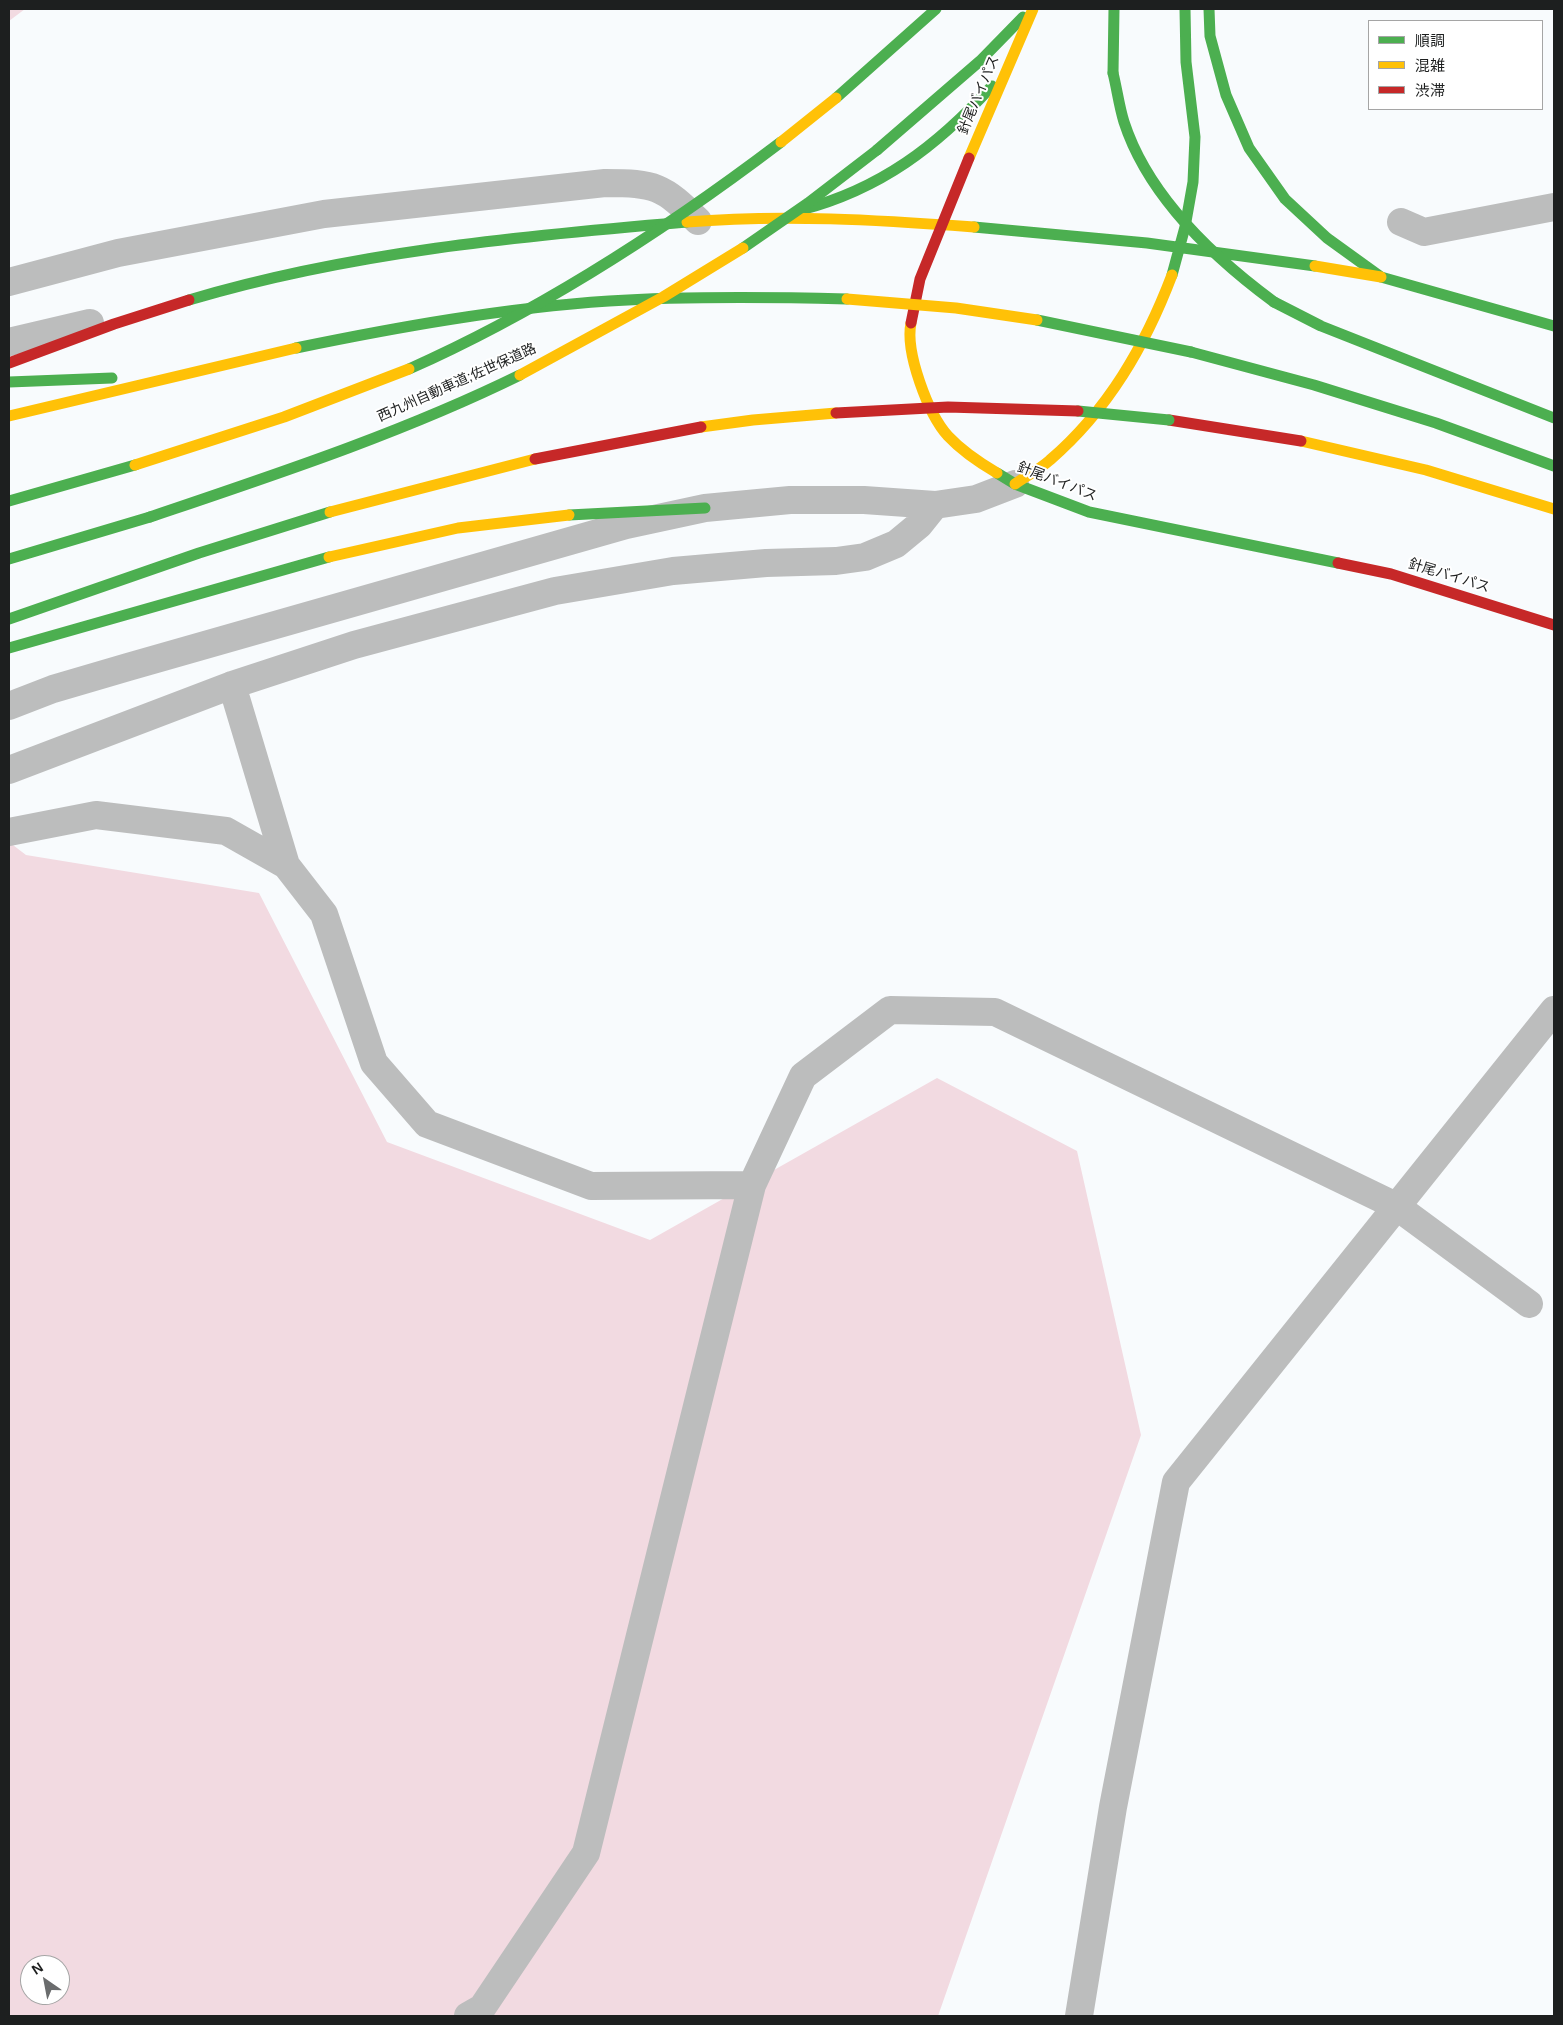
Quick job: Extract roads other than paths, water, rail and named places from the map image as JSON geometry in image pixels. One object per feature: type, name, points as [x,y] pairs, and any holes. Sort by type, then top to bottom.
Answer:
[{"type":"highway","points":[[9,501],[250,429],[344,396],[430,360],[502,323],[570,285],[646,238],[796,131],[870,70],[936,9]]},
{"type":"highway","name":"針尾バイパス","points":[[1032,9],[941,223],[920,279],[910,327],[914,362],[925,398],[947,435],[975,460],[1015,484],[1089,512],[1391,574],[1554,625]]},
{"type":"highway","name":"西九州自動車道;佐世保道路","points":[[9,559],[150,517],[282,472],[516,376],[616,323],[697,277],[834,185],[980,61],[1032,9]]},
{"type":"highway","points":[[1114,9],[1113,73],[1124,122],[1144,165],[1170,206],[1199,241],[1227,266],[1274,302],[1320,326],[1554,418]]},
{"type":"highway","points":[[1015,484],[1049,461],[1081,430],[1110,396],[1135,359],[1163,298],[1180,246],[1193,191],[1195,135],[1186,59],[1186,9]]},
{"type":"highway","points":[[1209,9],[1210,36],[1226,95],[1249,148],[1285,199],[1327,238],[1381,277]]},
{"type":"highway","points":[[765,217],[824,206],[861,190],[901,166],[971,109],[1007,69]]},
{"type":"highway","points":[[9,363],[99,330],[219,292],[437,248],[550,232],[765,217],[941,223],[1180,246],[1308,263],[1381,277],[1554,326]]},
{"type":"highway","points":[[9,416],[231,361],[342,338],[458,318],[607,301],[732,297],[847,299],[956,308],[1061,324],[1191,352],[1314,386],[1436,423],[1554,466]]},
{"type":"highway","points":[[9,382],[136,376],[231,361]]},
{"type":"highway","points":[[9,619],[61,599],[308,518],[430,484],[650,435],[743,421],[836,413],[948,407],[1056,409],[1169,420],[1292,438],[1426,470],[1554,509]]},
{"type":"highway","points":[[9,648],[82,630],[343,553],[424,534],[506,521],[579,513],[705,508]]},
{"type":"street","points":[[9,282],[118,253],[324,214],[605,183],[642,183],[672,195],[698,221]]},
{"type":"street","points":[[1401,222],[1424,232],[1554,208]]},
{"type":"street","points":[[9,342],[219,292]]},
{"type":"street","points":[[9,706],[53,689],[137,664],[626,525],[705,508],[790,500],[864,500],[935,505],[976,499],[1015,484]]},
{"type":"street","points":[[9,770],[232,685],[354,645],[555,591],[672,571],[766,563],[836,561],[865,557],[896,544],[919,525],[935,505]]},
{"type":"street","points":[[232,685],[286,865],[324,914],[374,1063],[427,1124],[591,1186],[752,1185]]},
{"type":"street","points":[[9,832],[96,815],[226,831],[286,865]]},
{"type":"street","points":[[468,2016],[482,2008],[586,1853],[752,1185],[803,1076],[890,1010],[995,1012],[1396,1206],[1529,1304]]},
{"type":"street","points":[[1079,2016],[1112,1807],[1176,1482],[1554,1010]]}]
